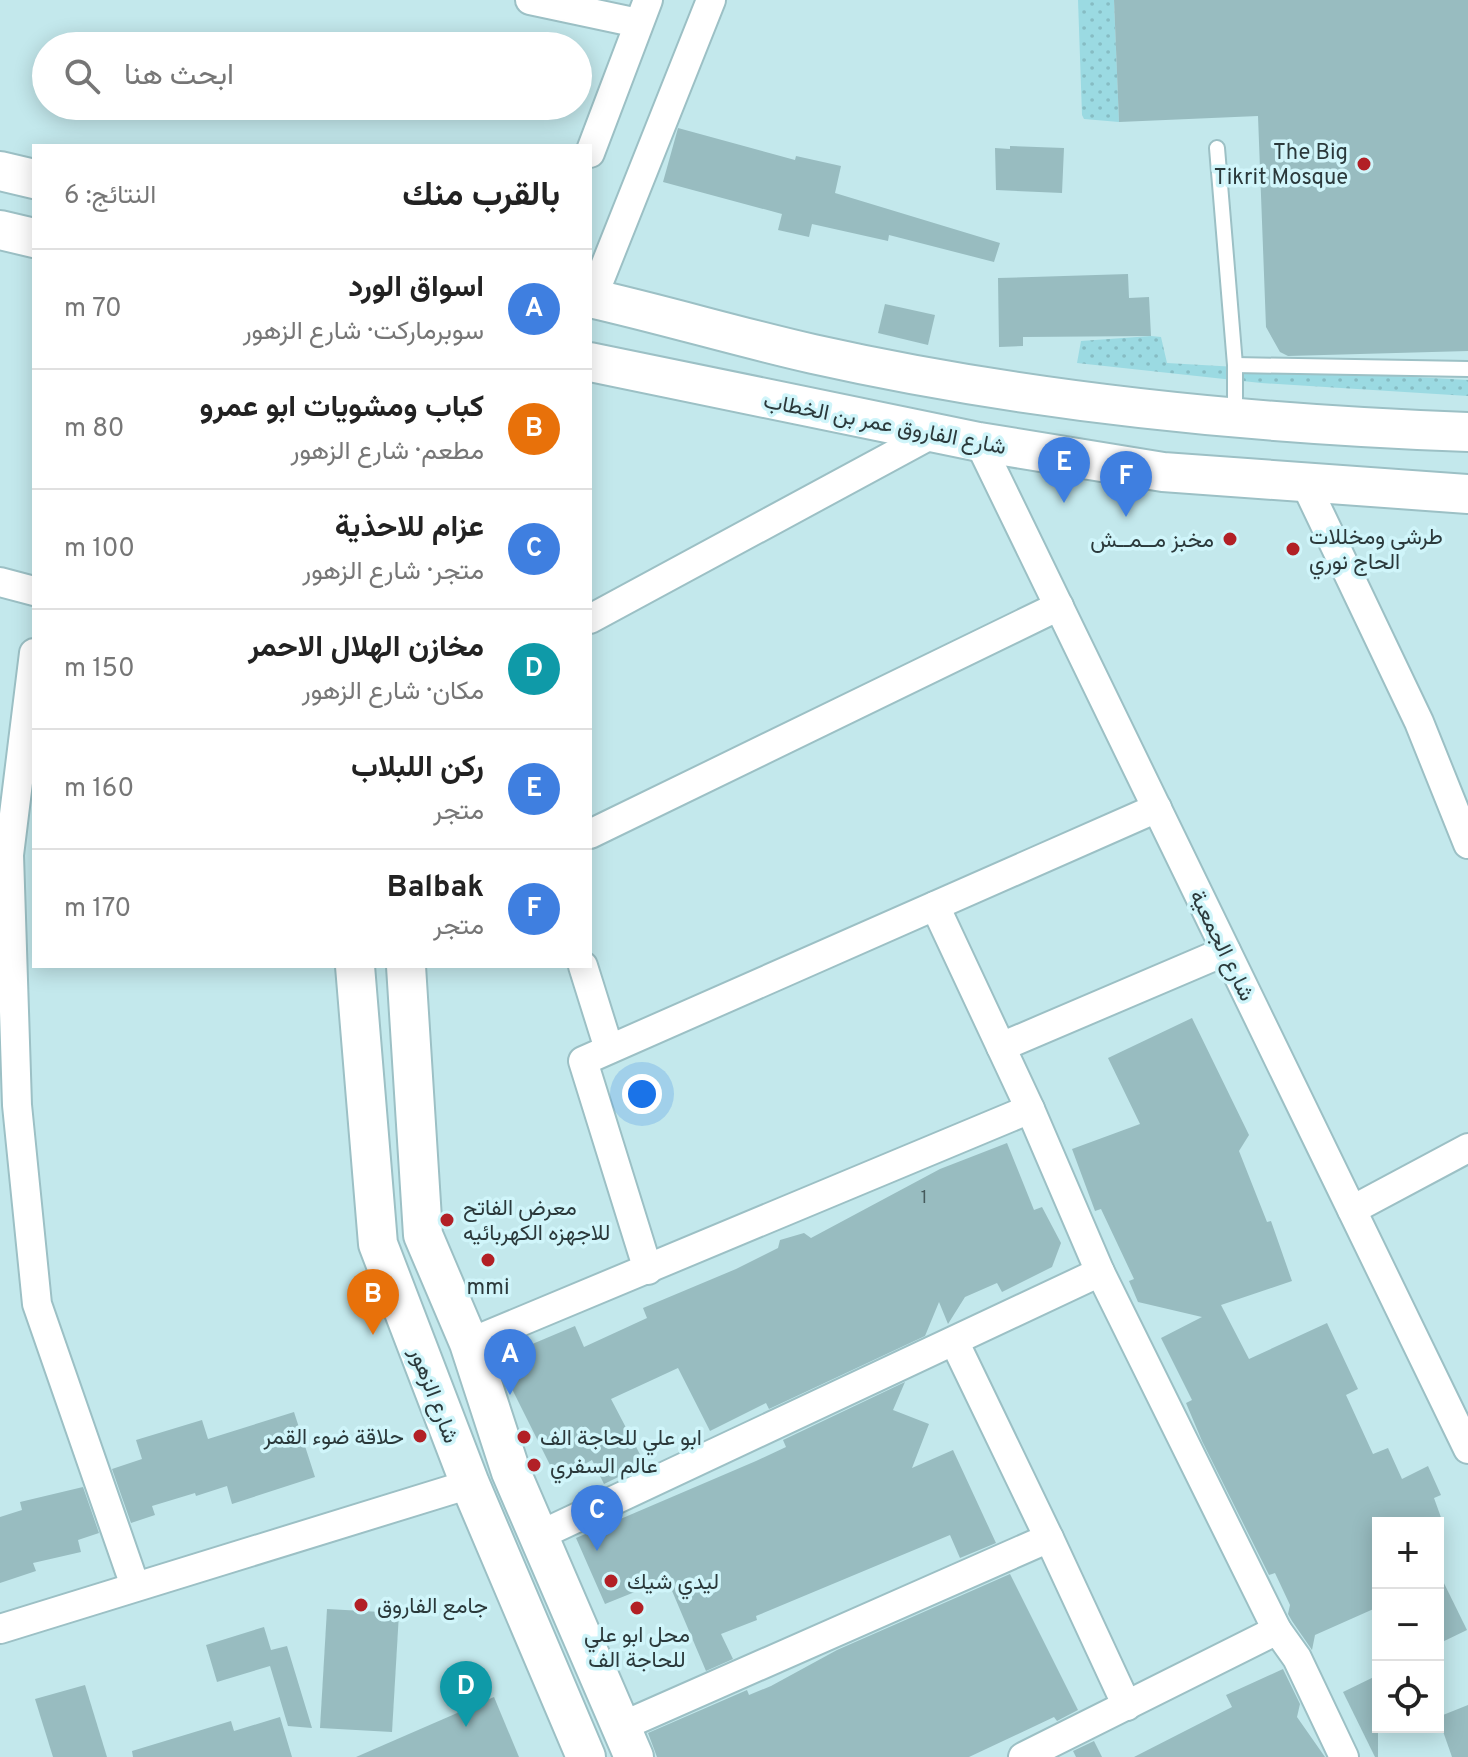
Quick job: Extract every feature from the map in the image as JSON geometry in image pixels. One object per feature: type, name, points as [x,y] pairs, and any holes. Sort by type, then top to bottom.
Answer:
[{"type":"main road","points":[[0,171],[32,179]]},
{"type":"main road","points":[[0,230],[32,238]]},
{"type":"main road","points":[[592,298],[830,357],[1111,405],[1234,417],[1468,432]]},
{"type":"main road","name":"شارع الفاروق عمر بن الخطاب","points":[[592,362],[979,442],[1163,472],[1306,485],[1468,494]]},
{"type":"main road","points":[[354,969],[380,968]]},
{"type":"main road","name":"شارع الزهور","points":[[406,968],[423,1235],[469,1343],[511,1472],[627,1742]]},
{"type":"main road","name":"شارع الزهور","points":[[354,969],[378,1244],[470,1484],[586,1757]]},
{"type":"street","points":[[530,0],[643,11],[592,148]]},
{"type":"street","points":[[592,296],[711,0]]},
{"type":"street","points":[[592,618],[934,433]]},
{"type":"street","name":"شارع الجمعية","points":[[979,442],[1468,1449]]},
{"type":"street","points":[[1306,485],[1419,722],[1468,844]]},
{"type":"street","points":[[0,582],[32,590]]},
{"type":"street","points":[[592,832],[1059,606]]},
{"type":"street","points":[[32,669],[9,855],[17,1105],[37,1304],[135,1586]]},
{"type":"street","points":[[648,1270],[583,1061],[1157,808]]},
{"type":"street","points":[[935,906],[1030,1109],[1100,1272],[1277,1630],[1297,1658],[1344,1757]]},
{"type":"street","points":[[1001,1047],[1226,951]]},
{"type":"street","points":[[584,968],[609,1049]]},
{"type":"street","points":[[469,1343],[1030,1109]]},
{"type":"street","points":[[1352,1210],[1468,1148]]},
{"type":"street","points":[[538,1536],[955,1343],[1100,1272]]},
{"type":"street","points":[[955,1343],[1127,1706]]},
{"type":"street","points":[[0,1629],[470,1484]]},
{"type":"street","points":[[627,1742],[1049,1538]]},
{"type":"street","points":[[1023,1757],[1277,1630]]},
{"type":"lane","points":[[1217,148],[1235,365],[1234,417]]},
{"type":"lane","points":[[1235,365],[1468,369]]},
{"type":"shaded area","points":[[1078,0],[1114,0],[1119,122],[1084,119],[1082,115]]},
{"type":"shaded area","points":[[1161,337],[1167,363],[1468,380],[1468,396],[1261,383],[1077,363],[1081,341]]},
{"type":"building","name":"The Big Tikrit Mosque","points":[[1114,0],[1468,0],[1468,351],[1288,356],[1280,352],[1266,327],[1258,116],[1119,122]]},
{"type":"building","points":[[678,128],[795,160],[796,156],[841,166],[835,193],[1000,243],[994,262],[889,235],[888,241],[812,224],[809,237],[778,230],[782,214],[663,182]]},
{"type":"building","points":[[1010,146],[1064,148],[1062,193],[996,190],[995,148],[1010,149]]},
{"type":"building","points":[[1128,274],[1129,298],[1149,297],[1151,336],[1023,337],[1023,346],[999,347],[998,278]]},
{"type":"building","points":[[885,304],[935,315],[928,345],[878,333]]},
{"type":"building","points":[[1192,1018],[1249,1135],[1239,1151],[1267,1222],[1271,1221],[1292,1281],[1221,1305],[1249,1359],[1327,1323],[1358,1389],[1346,1395],[1373,1454],[1388,1448],[1402,1479],[1428,1466],[1441,1495],[1434,1498],[1441,1517],[1372,1517],[1372,1610],[1315,1635],[1312,1650],[1288,1614],[1290,1605],[1275,1573],[1269,1575],[1202,1441],[1186,1403],[1192,1400],[1161,1338],[1202,1317],[1138,1302],[1129,1281],[1134,1279],[1101,1209],[1095,1211],[1072,1149],[1140,1124],[1108,1058]]},
{"type":"building","points":[[1007,1143],[1034,1210],[1042,1207],[1061,1243],[1052,1267],[1002,1292],[997,1283],[965,1297],[948,1324],[939,1302],[925,1336],[769,1409],[766,1403],[710,1431],[678,1368],[611,1399],[645,1464],[604,1484],[592,1460],[557,1479],[497,1359],[575,1326],[584,1347],[647,1318],[643,1308],[778,1248],[780,1240],[804,1233],[811,1238],[940,1169]]},
{"type":"building","points":[[905,1382],[893,1410],[929,1424],[912,1468],[953,1450],[996,1543],[960,1558],[950,1535],[756,1616],[757,1620],[721,1634],[733,1659],[706,1671],[667,1579],[605,1604],[576,1538],[786,1447],[783,1440]]},
{"type":"building","points":[[294,1412],[315,1477],[232,1504],[227,1486],[196,1496],[195,1493],[152,1506],[155,1515],[131,1523],[112,1469],[142,1459],[136,1440],[202,1420],[208,1439]]},
{"type":"building","points":[[83,1487],[99,1533],[78,1540],[81,1552],[33,1563],[36,1571],[0,1583],[0,1517],[22,1510],[20,1502]]},
{"type":"building","points":[[1010,1574],[1078,1710],[1057,1721],[1054,1717],[969,1757],[657,1757],[648,1733],[747,1690],[749,1695],[771,1686],[837,1650]]},
{"type":"building","points":[[1444,1583],[1467,1630],[1444,1641]]},
{"type":"building","points":[[327,1609],[399,1613],[392,1732],[320,1728]]},
{"type":"building","points":[[264,1627],[271,1650],[287,1646],[312,1728],[288,1726],[270,1666],[217,1682],[206,1645]]},
{"type":"building","points":[[1283,1669],[1300,1704],[1297,1717],[1325,1757],[1134,1757],[1232,1707],[1226,1695]]},
{"type":"building","points":[[1372,1678],[1372,1733],[1378,1733],[1378,1757],[1375,1757],[1343,1692]]},
{"type":"building","points":[[85,1685],[107,1757],[53,1757],[35,1699]]},
{"type":"building","points":[[494,1697],[519,1757],[356,1757]]},
{"type":"building","points":[[1468,1705],[1468,1757],[1452,1757],[1444,1733],[1444,1715]]},
{"type":"building","points":[[280,1717],[292,1757],[133,1757],[132,1751],[231,1721],[234,1731]]},
{"type":"building","points":[[1094,1741],[1102,1757],[1076,1757],[1073,1751]]},
{"type":"place","name":"The Big Tikrit Mosque","points":[[1364,164]]},
{"type":"place","name":"ركن اللبلاب","points":[[1064,503]]},
{"type":"place","name":"Balbak","points":[[1126,517]]},
{"type":"place","name":"مخبز مــمــش","points":[[1230,539]]},
{"type":"place","name":"طرشي ومخللات الحاج نوري","points":[[1293,549]]},
{"type":"place","name":"معرض الفاتح للاجهزه الكهربائيه","points":[[447,1220]]},
{"type":"place","name":"mmi","points":[[488,1260]]},
{"type":"place","name":"كباب ومشويات ابو عمرو","points":[[373,1335]]},
{"type":"place","name":"اسواق الورد","points":[[510,1395]]},
{"type":"place","name":"حلاقة ضوء القمر","points":[[420,1436]]},
{"type":"place","name":"ابو علي للحاجة الف","points":[[524,1437]]},
{"type":"place","name":"عالم السفري","points":[[534,1465]]},
{"type":"place","name":"عزام للاحذية","points":[[597,1551]]},
{"type":"place","name":"ليدي شيك","points":[[611,1581]]},
{"type":"place","name":"جامع الفاروق","points":[[361,1605]]},
{"type":"place","name":"محل ابو علي للحاجة الف","points":[[637,1608]]},
{"type":"place","name":"مخازن الهلال الاحمر","points":[[466,1727]]}]
